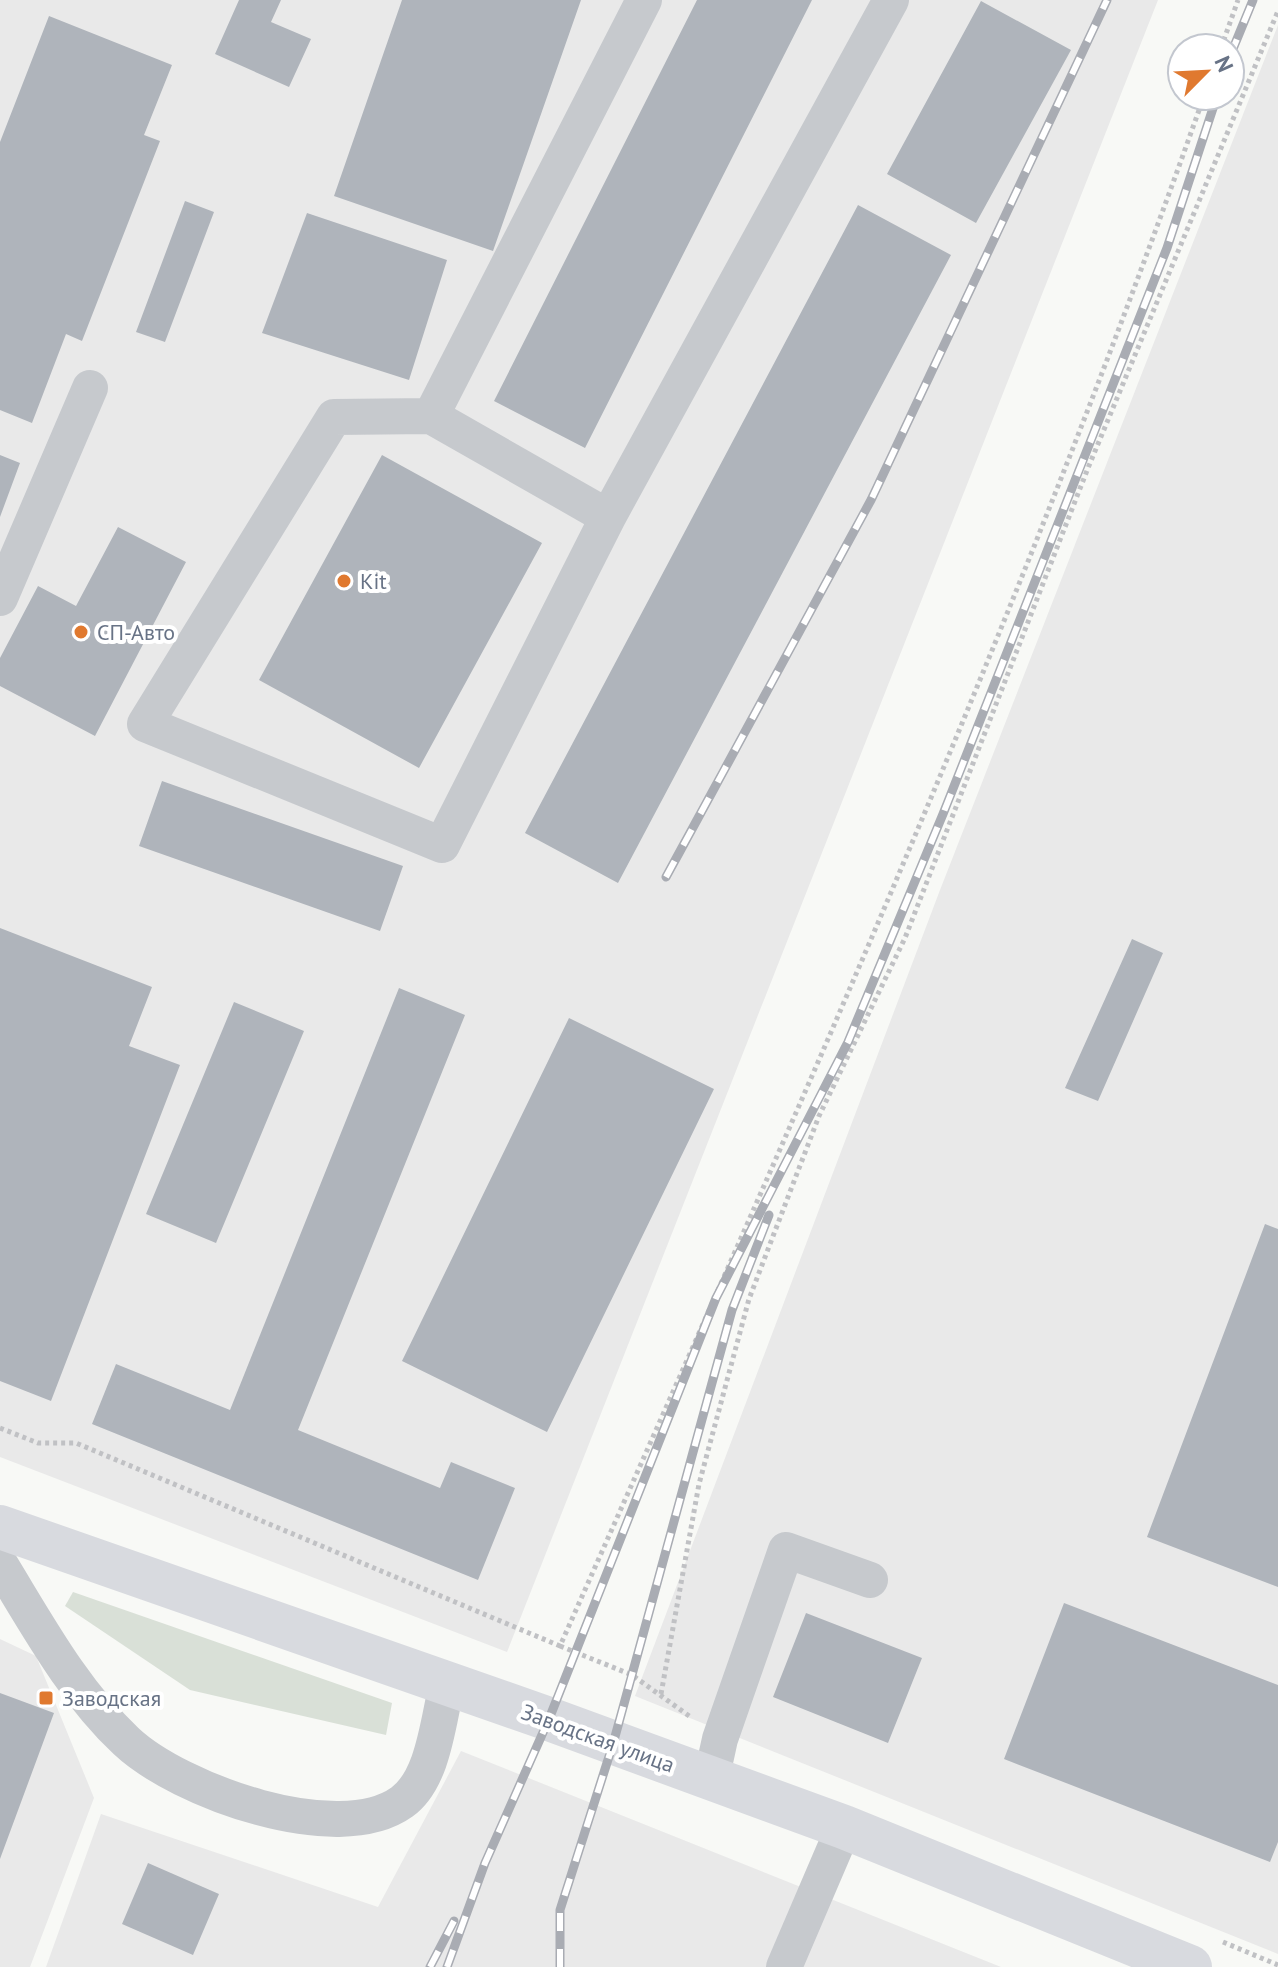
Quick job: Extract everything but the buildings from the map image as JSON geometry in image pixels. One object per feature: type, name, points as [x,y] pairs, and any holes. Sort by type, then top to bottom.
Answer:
[{"type":"main road","name":"Заводская улица","points":[[0,1527],[844,1827],[1190,1967]]},
{"type":"street","points":[[431,416],[644,0]]},
{"type":"street","points":[[608,517],[431,416],[334,417],[145,724],[442,845],[608,517],[891,0]]},
{"type":"street","points":[[0,598],[90,388]]},
{"type":"street","points":[[711,1780],[720,1739],[786,1550],[870,1580]]},
{"type":"street","points":[[0,1564],[71,1680],[128,1743],[198,1786],[282,1815],[364,1819],[403,1801],[424,1773],[447,1685]]},
{"type":"street","points":[[784,1967],[844,1827]]},
{"type":"path","points":[[1227,32],[1238,0]]},
{"type":"path","points":[[661,1694],[699,1484],[755,1285],[819,1116],[905,938],[1088,468],[1278,11]]},
{"type":"path","points":[[0,1428],[38,1443],[76,1443],[560,1646],[789,1131],[1053,501],[1198,112]]},
{"type":"shaded area","points":[[0,0],[1158,0],[507,1652],[0,1457]]},
{"type":"shaded area","points":[[1278,25],[1278,1954],[635,1696],[940,890]]},
{"type":"shaded area","points":[[73,1592],[392,1703],[386,1735],[190,1690],[65,1606]]},
{"type":"shaded area","points":[[0,1639],[36,1656],[94,1798],[30,1967],[0,1967]]},
{"type":"shaded area","points":[[461,1751],[1001,1967],[46,1967],[101,1814],[378,1907]]},
{"type":"railway","points":[[666,877],[871,500],[1107,0]]},
{"type":"railway","points":[[1240,32],[1253,0]]},
{"type":"railway","points":[[447,1967],[485,1863],[549,1719],[716,1298],[848,1042],[943,814],[1167,248],[1212,112]]},
{"type":"railway","points":[[560,1967],[560,1910],[613,1744],[732,1310],[769,1215]]},
{"type":"railway","points":[[430,1967],[454,1921]]},
{"type":"place","name":"Kit","points":[[344,581]]},
{"type":"place","name":"СП-Авто","points":[[81,632]]},
{"type":"place","name":"Заводская","points":[[46,1698]]}]
